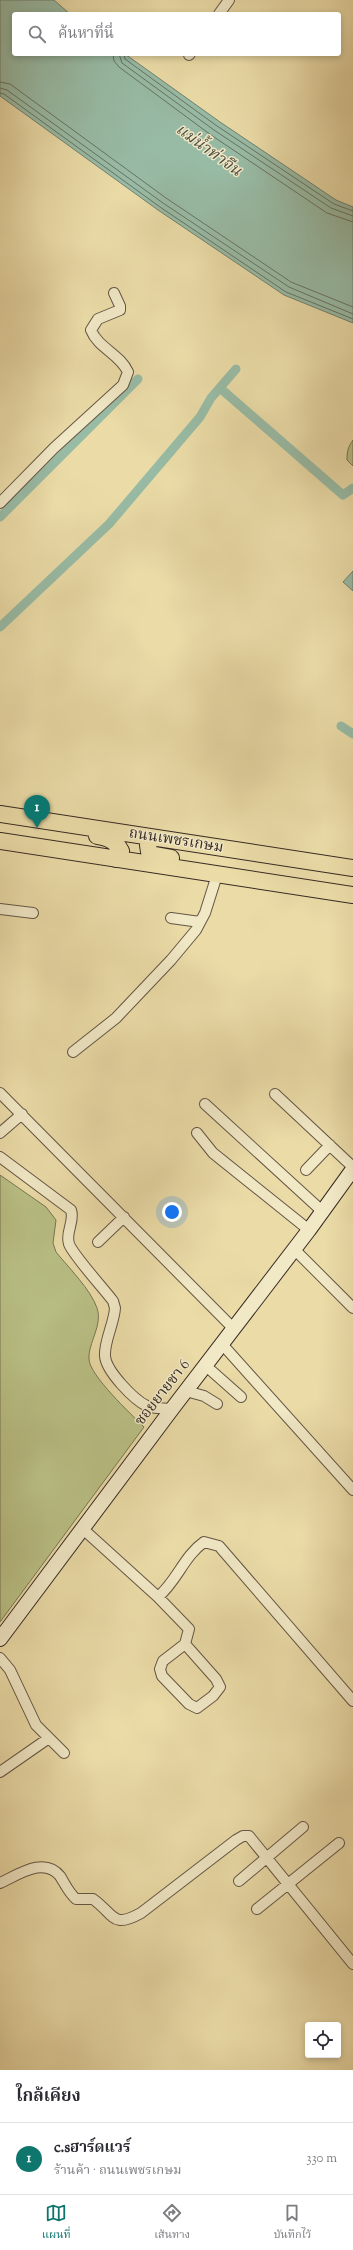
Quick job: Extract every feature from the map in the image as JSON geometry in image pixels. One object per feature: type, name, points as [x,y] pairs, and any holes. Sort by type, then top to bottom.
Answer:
[{"type":"main road","name":"ถนนเพชรเกษม","points":[[3,814],[353,868]]},
{"type":"main road","points":[[3,814],[17,824],[110,838],[121,851],[116,859]]},
{"type":"main road","points":[[151,837],[148,845],[149,852],[154,855],[290,877],[310,883],[312,889]]},
{"type":"main road","name":"ถนนเพชรเกษม","points":[[0,841],[353,895]]},
{"type":"street","points":[[220,12],[229,0]]},
{"type":"street","points":[[0,503],[54,448],[123,385],[128,372],[125,366],[97,340],[91,330],[98,319],[120,310],[120,306],[114,293]]},
{"type":"street","points":[[73,1052],[116,1018],[171,960],[200,922],[205,913],[217,875]]},
{"type":"street","points":[[0,918],[3,909],[34,913]]},
{"type":"street","points":[[171,918],[200,922]]},
{"type":"street","points":[[0,1093],[234,1329]]},
{"type":"street","points":[[275,1094],[353,1168]]},
{"type":"street","points":[[205,1104],[322,1211]]},
{"type":"street","points":[[0,1133],[22,1114]]},
{"type":"street","points":[[197,1133],[213,1153],[309,1230]]},
{"type":"street","points":[[306,1170],[330,1145]]},
{"type":"street","points":[[0,1157],[71,1210],[73,1222],[69,1233],[70,1245],[112,1301],[115,1308],[104,1355],[106,1364],[114,1376],[141,1403],[150,1407],[172,1409]]},
{"type":"street","name":"ซอยยายชา 6","points":[[0,1639],[172,1409],[309,1230],[353,1168]]},
{"type":"street","points":[[98,1242],[124,1217]]},
{"type":"street","points":[[294,1249],[353,1308]]},
{"type":"street","points":[[222,1344],[353,1490]]},
{"type":"street","points":[[206,1366],[241,1397]]},
{"type":"street","points":[[186,1391],[204,1396],[217,1404]]},
{"type":"street","points":[[83,1529],[158,1597],[189,1629],[185,1644],[163,1662],[160,1669],[162,1676],[193,1707],[197,1708],[220,1687],[216,1679],[185,1644]]},
{"type":"street","points":[[158,1597],[170,1586],[196,1548],[204,1542],[219,1546],[353,1701]]},
{"type":"street","points":[[0,1658],[10,1670],[18,1685],[32,1719],[64,1753]]},
{"type":"street","points":[[0,1772],[49,1738]]},
{"type":"street","points":[[239,1881],[266,1857],[304,1827]]},
{"type":"street","points":[[0,1883],[28,1870],[48,1867],[55,1871],[76,1899],[93,1899],[116,1920],[126,1921],[141,1913],[243,1836],[249,1836],[254,1840],[266,1857],[353,1964]]},
{"type":"street","points":[[257,1909],[339,1843]]},
{"type":"green space","points":[[353,440],[353,466],[347,460],[347,454]]},
{"type":"green space","points":[[0,1175],[46,1207],[56,1220],[53,1243],[56,1252],[85,1287],[97,1308],[97,1327],[89,1353],[91,1366],[103,1384],[144,1427],[0,1622]]},
{"type":"water","name":"แม่น้ำท่าจีน","points":[[0,0],[54,0],[68,12],[12,12],[12,56],[128,56],[220,122],[336,200],[353,207],[353,323],[284,295],[158,210],[0,96]]},
{"type":"water","points":[[353,571],[353,591],[343,582]]},
{"type":"waterway","points":[[0,627],[109,524],[200,417],[211,398],[236,369]]},
{"type":"waterway","points":[[0,517],[138,379]]},
{"type":"waterway","points":[[220,388],[343,495],[353,488]]},
{"type":"waterway","points":[[341,726],[353,734]]},
{"type":"place","name":"c.sฮาร์ดแวร์","points":[[37,828]]}]
